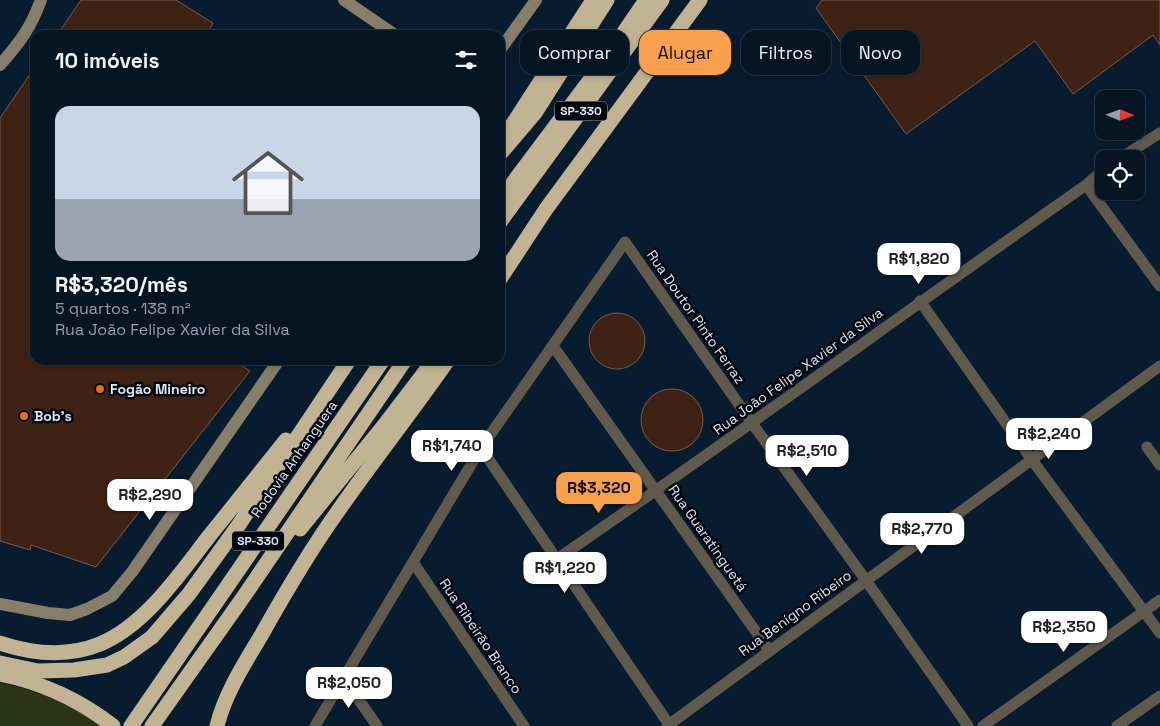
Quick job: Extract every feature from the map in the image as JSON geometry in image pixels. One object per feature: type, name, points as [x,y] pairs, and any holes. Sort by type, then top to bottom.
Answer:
[{"type":"highway","points":[[505,136],[593,0]]},
{"type":"highway","points":[[505,148],[535,113],[607,0]]},
{"type":"highway","points":[[622,30],[638,0]]},
{"type":"highway","name":"SP-330","points":[[626,30],[646,0]]},
{"type":"highway","name":"SP-330","points":[[505,215],[662,0]]},
{"type":"highway","points":[[505,271],[546,209],[700,0]]},
{"type":"highway","name":"SP-330","points":[[505,193],[594,75]]},
{"type":"highway","points":[[505,267],[516,253]]},
{"type":"highway","points":[[0,643],[35,651],[66,652],[102,643],[132,624],[160,598],[345,365]]},
{"type":"highway","points":[[0,664],[38,671],[74,670],[107,664],[124,657],[152,638],[189,594],[238,526],[346,365]]},
{"type":"highway","name":"Rodovia Anhanguera","points":[[132,724],[380,365]]},
{"type":"highway","name":"SP-330","points":[[152,726],[242,599],[402,365]]},
{"type":"highway","points":[[242,599],[382,428],[430,365]]},
{"type":"highway","points":[[217,726],[220,713],[231,687],[292,580],[335,515],[445,365]]},
{"type":"highway","points":[[0,674],[55,691],[93,712],[113,726]]},
{"type":"street","points":[[0,65],[23,39],[34,19],[41,0]]},
{"type":"street","points":[[344,0],[388,30]]},
{"type":"street","points":[[505,43],[536,0]]},
{"type":"street","points":[[1134,150],[1160,133]]},
{"type":"street","name":"Rua João Felipe Xavier da Silva","points":[[557,559],[752,423],[1095,177]]},
{"type":"street","points":[[1086,185],[1160,286]]},
{"type":"street","name":"Rua Doutor Pinto Ferraz","points":[[553,346],[625,242],[968,726]]},
{"type":"street","points":[[920,301],[1032,460],[1160,633]]},
{"type":"street","points":[[315,726],[481,448],[553,346]]},
{"type":"street","name":"Rua Guaratinguetá","points":[[553,346],[768,650]]},
{"type":"street","points":[[0,604],[70,615],[87,609],[112,596],[132,572],[276,365]]},
{"type":"street","name":"Rua Benígno Ribeiro","points":[[668,726],[768,650],[1160,366]]},
{"type":"street","points":[[1147,447],[1160,465]]},
{"type":"street","points":[[481,448],[668,726]]},
{"type":"street","name":"Rua Ribeirão Branco","points":[[413,562],[524,726]]},
{"type":"street","points":[[983,726],[1160,600]]},
{"type":"street","points":[[343,677],[377,726]]},
{"type":"street","points":[[1116,726],[1160,696]]},
{"type":"green space","points":[[0,683],[54,699],[104,726],[0,726]]},
{"type":"building","points":[[81,0],[176,0],[213,23],[209,30],[60,30]]},
{"type":"building","points":[[822,0],[1160,0],[1160,45],[1153,35],[1073,94],[1035,41],[906,134],[864,75],[920,75],[920,30],[841,30],[841,43],[816,8]]},
{"type":"building","points":[[30,74],[30,365],[241,365],[250,371],[96,567],[31,545],[30,550],[0,541],[0,118]]},
{"type":"building","points":[[617,313],[628,315],[637,321],[643,330],[645,341],[643,352],[637,361],[628,367],[617,369],[606,367],[597,361],[591,352],[589,341],[591,330],[597,321],[606,315]]},
{"type":"building","points":[[666,389],[678,389],[694,398],[701,408],[703,420],[701,432],[694,442],[678,451],[666,451],[655,446],[646,437],[641,426],[641,414],[646,403],[655,394]]},
{"type":"place","name":"Fogão Mineiro","points":[[100,389]]},
{"type":"place","name":"Bob's","points":[[24,416]]}]
